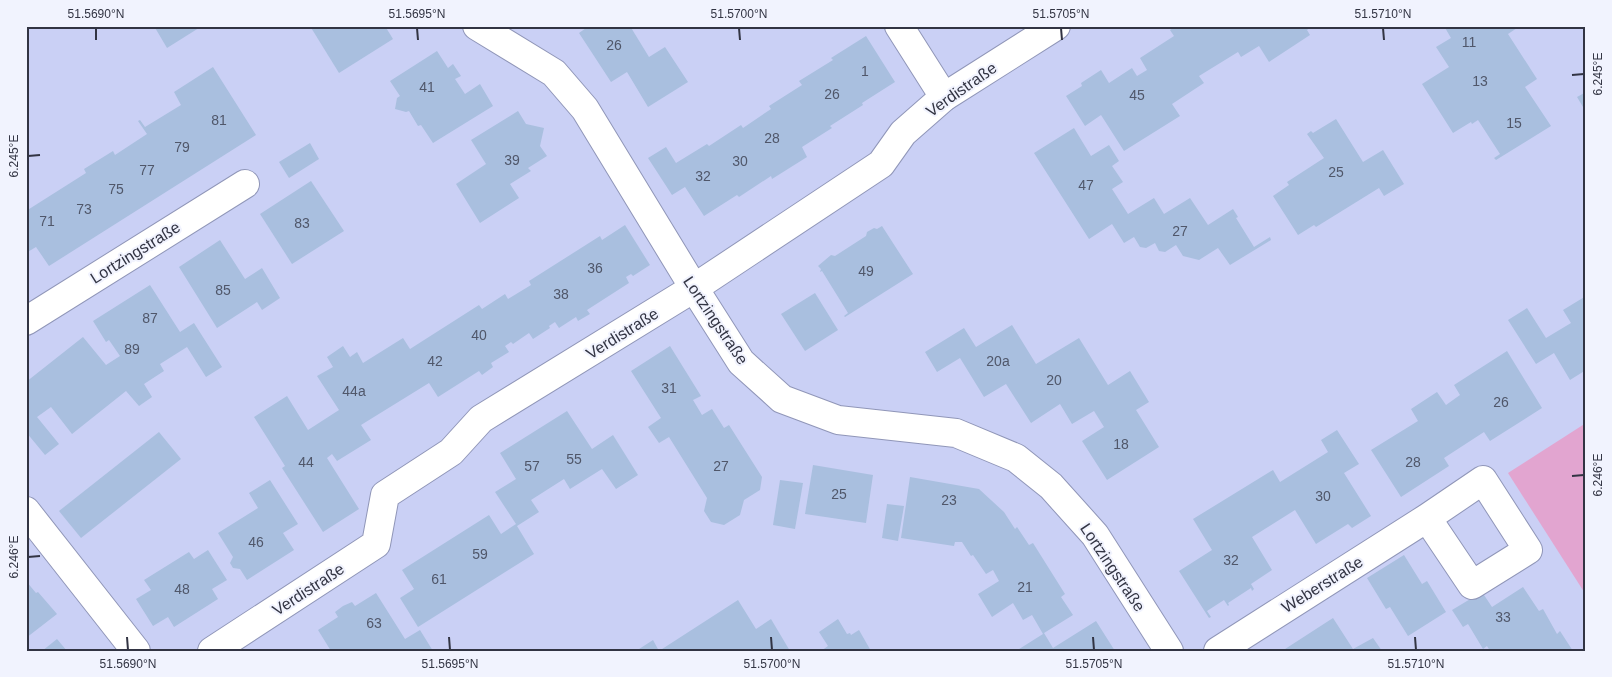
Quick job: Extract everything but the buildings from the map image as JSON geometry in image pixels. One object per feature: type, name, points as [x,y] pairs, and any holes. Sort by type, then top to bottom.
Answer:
[{"type":"street","name":"Lortzingstraße","points":[[477,26],[554,73],[585,109],[694,288],[742,362],[782,399],[838,420],[956,433],[1016,458],[1051,486],[1095,535],[1169,651]]},
{"type":"street","points":[[899,26],[944,97]]},
{"type":"street","name":"Verdistraße","points":[[212,651],[376,544],[385,495],[451,452],[481,420],[694,288],[881,164],[903,133],[944,97],[1056,26]]},
{"type":"street","name":"Lortzingstraße","points":[[26,321],[245,184]]},
{"type":"street","points":[[26,511],[136,651]]},
{"type":"street","name":"Weberstraße","points":[[1218,651],[1427,518]]},
{"type":"shaded area","points":[[1586,423],[1586,595],[1508,473]]}]
